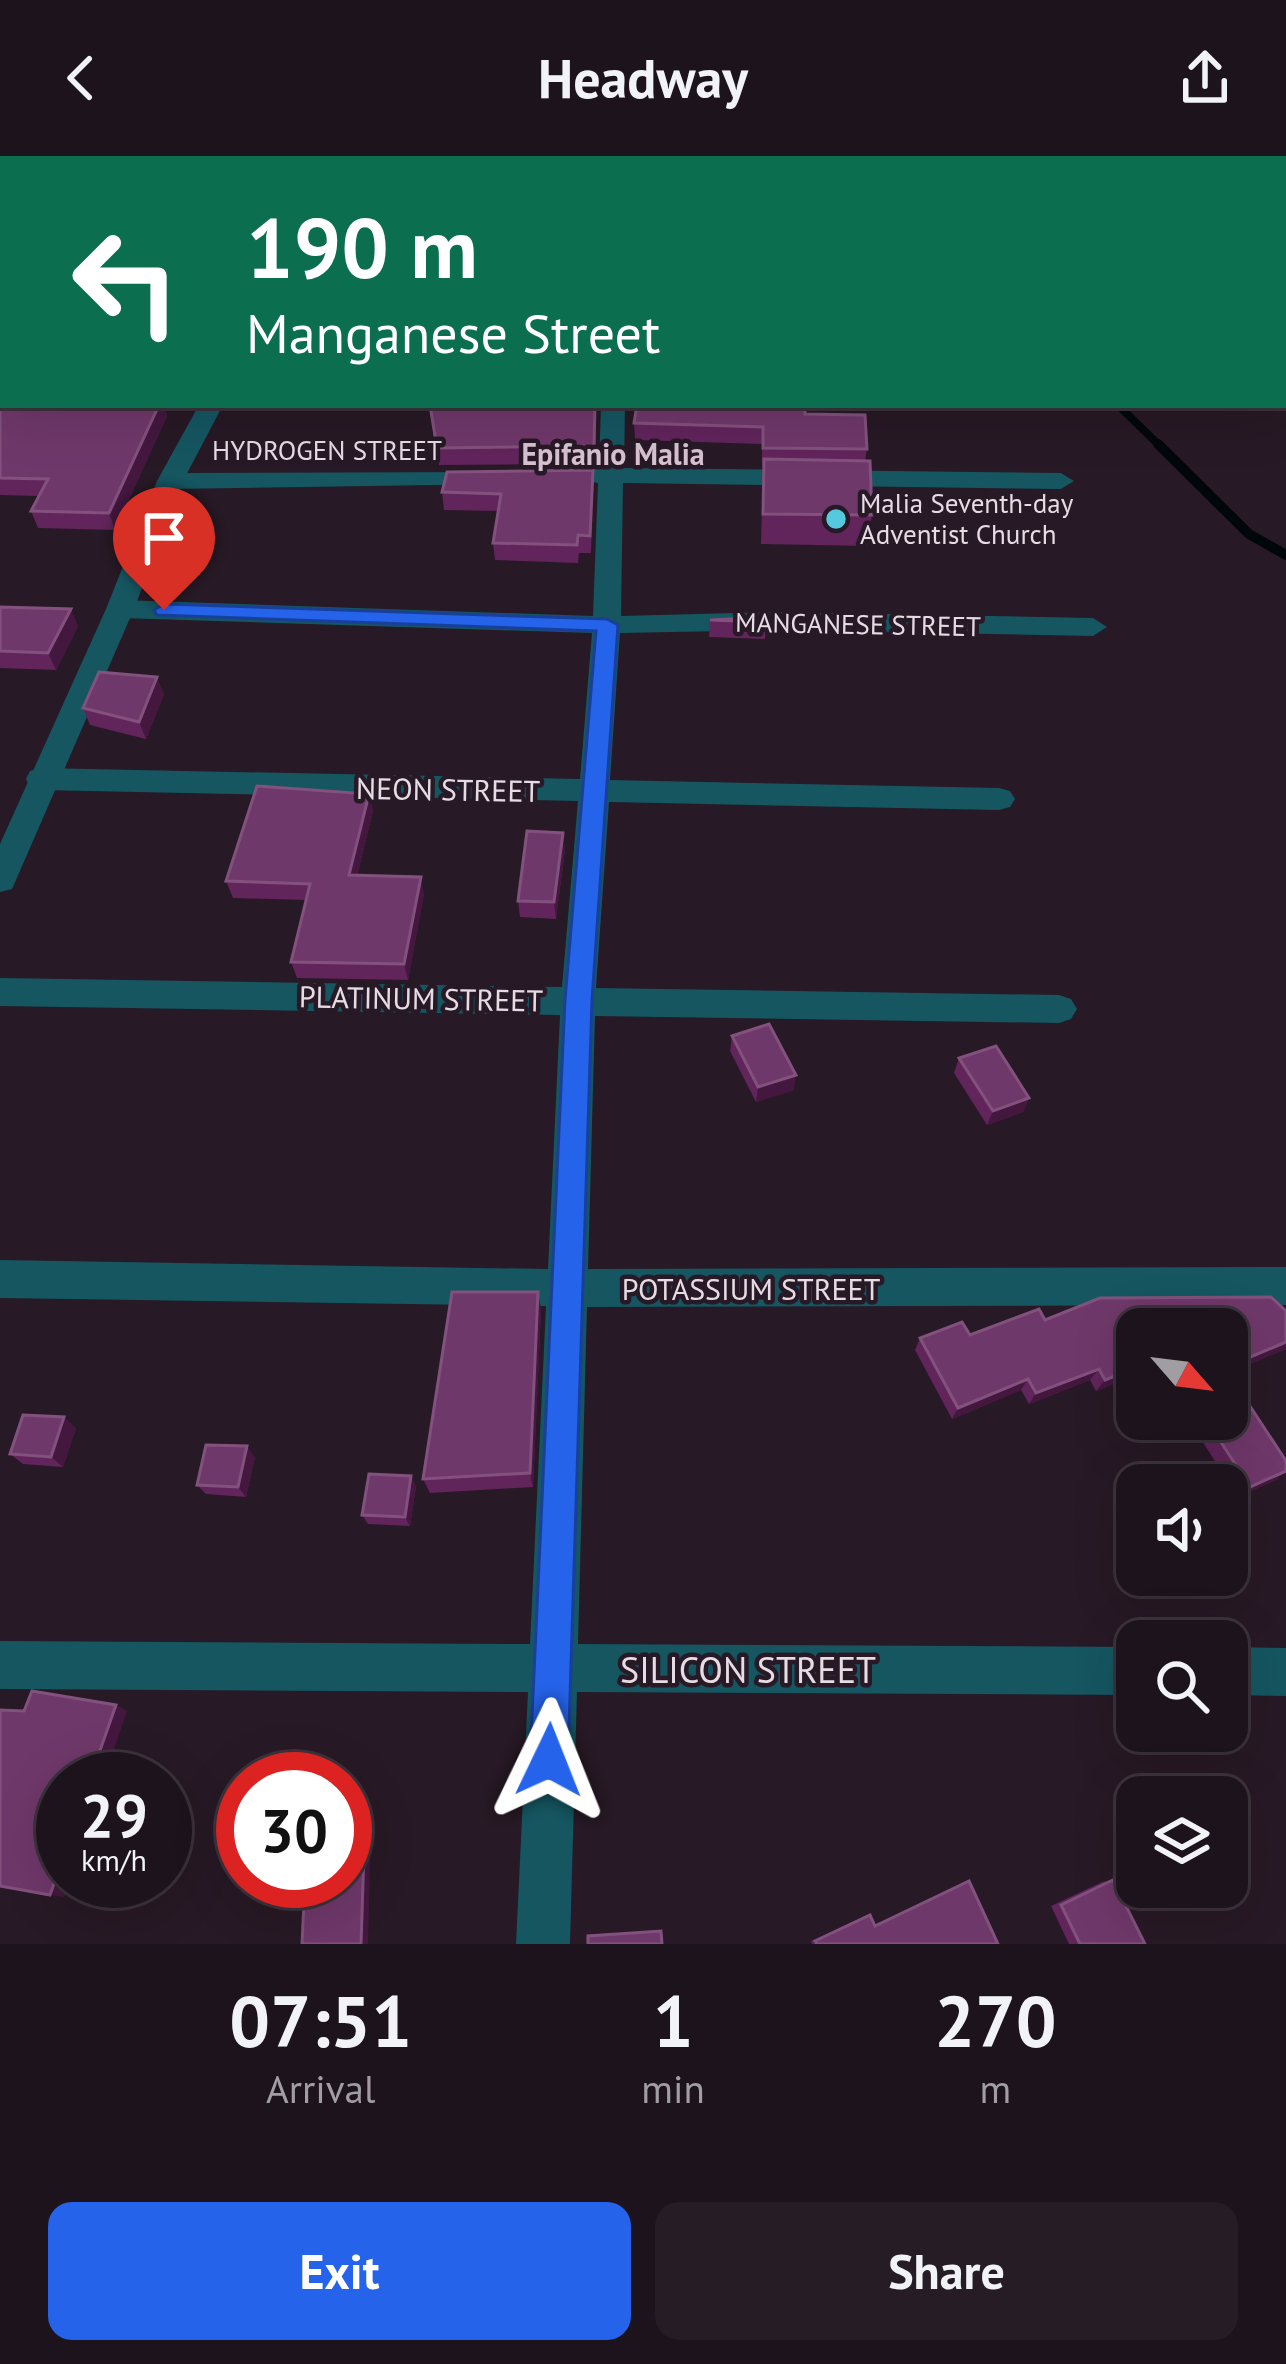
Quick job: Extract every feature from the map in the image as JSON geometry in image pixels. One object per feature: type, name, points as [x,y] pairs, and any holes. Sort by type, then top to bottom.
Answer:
[{"type":"street","points":[[0,880],[120,609],[170,481],[209,408]]},
{"type":"street","points":[[544,1944],[578,1000],[607,625],[613,408]]},
{"type":"street","points":[[565,476],[1061,481]]},
{"type":"street","name":"HYDROGEN STREET","points":[[170,481],[519,478]]},
{"type":"street","name":"MANGANESE STREET","points":[[120,609],[607,625],[775,621],[1093,627]]},
{"type":"street","name":"NEON STREET","points":[[41,779],[999,799]]},
{"type":"street","name":"PLATINUM STREET","points":[[0,992],[1059,1009]]},
{"type":"street","name":"POTASSIUM STREET","points":[[0,1279],[567,1288],[1286,1286]]},
{"type":"street","name":"SILICON STREET","points":[[0,1665],[1116,1671]]},
{"type":"street","points":[[1248,1671],[1286,1672]]},
{"type":"building","points":[[0,408],[158,408],[109,513],[31,511],[48,479],[0,478]]},
{"type":"building","points":[[430,408],[595,408],[594,446],[437,448]]},
{"type":"building","points":[[636,408],[805,408],[805,414],[865,415],[867,449],[763,448],[763,427],[634,423]]},
{"type":"building","points":[[764,459],[870,461],[872,515],[763,514]]},
{"type":"building","points":[[593,470],[590,536],[578,535],[577,545],[493,543],[501,494],[442,492],[447,472]]},
{"type":"building","points":[[0,607],[71,609],[48,653],[0,651]]},
{"type":"building","points":[[767,617],[767,622],[710,620]]},
{"type":"building","points":[[99,672],[157,677],[139,722],[83,708]]},
{"type":"building","points":[[257,786],[369,794],[349,875],[421,877],[404,964],[291,962],[310,884],[226,881]]},
{"type":"building","points":[[527,831],[563,833],[554,902],[518,901]]},
{"type":"building","points":[[769,1024],[796,1075],[758,1087],[732,1036]]},
{"type":"building","points":[[996,1046],[1029,1098],[993,1111],[959,1058]]},
{"type":"building","points":[[452,1292],[538,1292],[530,1473],[423,1479]]},
{"type":"building","points":[[1271,1297],[1286,1311],[1286,1342],[1248,1358],[1248,1308],[1116,1308],[1116,1376],[1105,1380],[1099,1369],[1036,1393],[1028,1379],[958,1408],[920,1338],[962,1322],[970,1335],[1039,1309],[1045,1320],[1100,1298]]},
{"type":"building","points":[[1248,1403],[1286,1461],[1286,1471],[1250,1487],[1248,1464],[1235,1464],[1220,1440],[1248,1440]]},
{"type":"building","points":[[23,1415],[64,1417],[51,1457],[10,1454]]},
{"type":"building","points":[[206,1445],[247,1446],[238,1487],[197,1485]]},
{"type":"building","points":[[369,1474],[411,1476],[405,1517],[362,1515]]},
{"type":"building","points":[[32,1691],[116,1705],[99,1752],[36,1752],[36,1892],[0,1886],[0,1710],[24,1711]]},
{"type":"building","points":[[1113,1880],[1116,1908],[1127,1908],[1145,1944],[1080,1944],[1061,1905]]},
{"type":"building","points":[[969,1881],[998,1944],[815,1941],[870,1915],[875,1926]]},
{"type":"building","points":[[304,1908],[362,1908],[361,1944],[302,1944]]},
{"type":"building","points":[[661,1931],[662,1944],[588,1944],[588,1936]]},
{"type":"waterway","points":[[1121,408],[1161,447]]},
{"type":"waterway","points":[[1158,444],[1249,534],[1286,555]]},
{"type":"place","name":"Malia Seventh-day Adventist Church","points":[[836,519]]},
{"type":"district","name":"Epifanio Malia","points":[[613,453]]},
{"type":"route","points":[[164,610],[607,625],[578,1000],[549,1760]]}]
